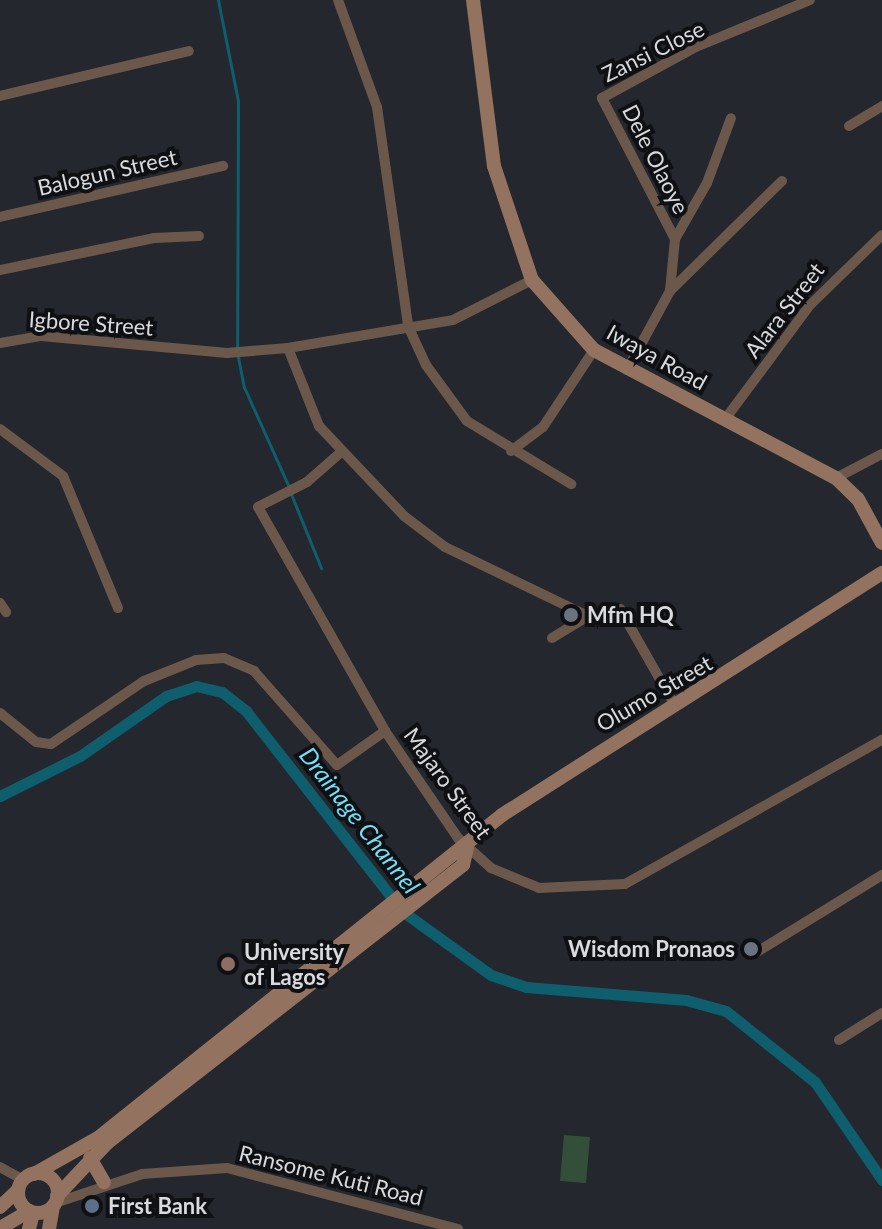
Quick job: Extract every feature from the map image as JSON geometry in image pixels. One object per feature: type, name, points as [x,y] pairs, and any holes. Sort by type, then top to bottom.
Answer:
[{"type":"street","points":[[338,0],[377,107],[408,326],[443,397],[511,451],[571,484]]},
{"type":"street","name":"Iwaya Road","points":[[473,0],[494,166],[532,280],[594,350],[836,478],[882,543]]},
{"type":"street","name":"Zansi Close","points":[[602,98],[696,47],[810,0]]},
{"type":"street","points":[[0,96],[189,51]]},
{"type":"street","name":"Dele Olaoye","points":[[602,98],[675,239]]},
{"type":"street","points":[[849,126],[882,106]]},
{"type":"street","points":[[670,291],[675,239],[707,183],[731,118]]},
{"type":"street","name":"Balogun Street","points":[[0,217],[223,166]]},
{"type":"street","points":[[627,370],[670,291],[782,181]]},
{"type":"street","name":"Alara Street","points":[[726,418],[810,305],[882,235]]},
{"type":"street","points":[[0,270],[154,238],[199,236]]},
{"type":"street","name":"Igbore Street","points":[[0,343],[41,336],[227,353],[288,348],[467,316],[532,280]]},
{"type":"street","points":[[288,348],[310,412],[340,453],[445,547],[588,616]]},
{"type":"street","points":[[511,451],[543,427],[594,350]]},
{"type":"street","points":[[0,429],[63,476],[118,608]]},
{"type":"street","name":"Majaro Street","points":[[340,453],[298,488],[258,507],[385,731],[467,847],[520,883],[612,888],[882,740]]},
{"type":"street","points":[[836,478],[882,454]]},
{"type":"street","name":"Olumo Street","points":[[467,847],[502,815],[882,573]]},
{"type":"street","points":[[552,638],[588,616],[620,609],[675,706]]},
{"type":"street","points":[[0,713],[36,742],[51,744],[144,681],[196,660],[224,658],[254,671],[337,765],[385,731]]},
{"type":"street","points":[[0,1228],[55,1202],[90,1158],[458,859],[467,847]]},
{"type":"street","points":[[752,955],[882,875]]},
{"type":"street","points":[[0,1207],[25,1181],[98,1138],[389,914]]},
{"type":"street","points":[[839,1040],[882,1013]]},
{"type":"street","points":[[90,1158],[104,1182]]},
{"type":"street","points":[[0,1167],[25,1181],[51,1179],[55,1202],[49,1229]]},
{"type":"street","name":"Ransome Kuti Road","points":[[55,1202],[104,1182],[197,1168],[258,1172],[458,1229]]},
{"type":"street","points":[[25,1181],[31,1212],[29,1229]]},
{"type":"green space","points":[[564,1135],[590,1137],[586,1183],[560,1181]]},
{"type":"waterway","points":[[218,0],[238,101],[237,349]]},
{"type":"waterway","points":[[238,357],[244,387],[289,487]]},
{"type":"waterway","points":[[291,494],[321,568]]},
{"type":"waterway","name":"Drainage Channel","points":[[0,796],[80,756],[166,696],[196,686],[222,692],[246,711],[402,911],[491,975],[526,987],[686,1000],[726,1011],[815,1082],[882,1180]]},
{"type":"place","name":"Mfm HQ","points":[[571,615]]},
{"type":"place","name":"Wisdom Pronaos","points":[[751,949]]},
{"type":"place","name":"University of Lagos","points":[[228,964]]},
{"type":"place","name":"First Bank","points":[[92,1206]]}]
